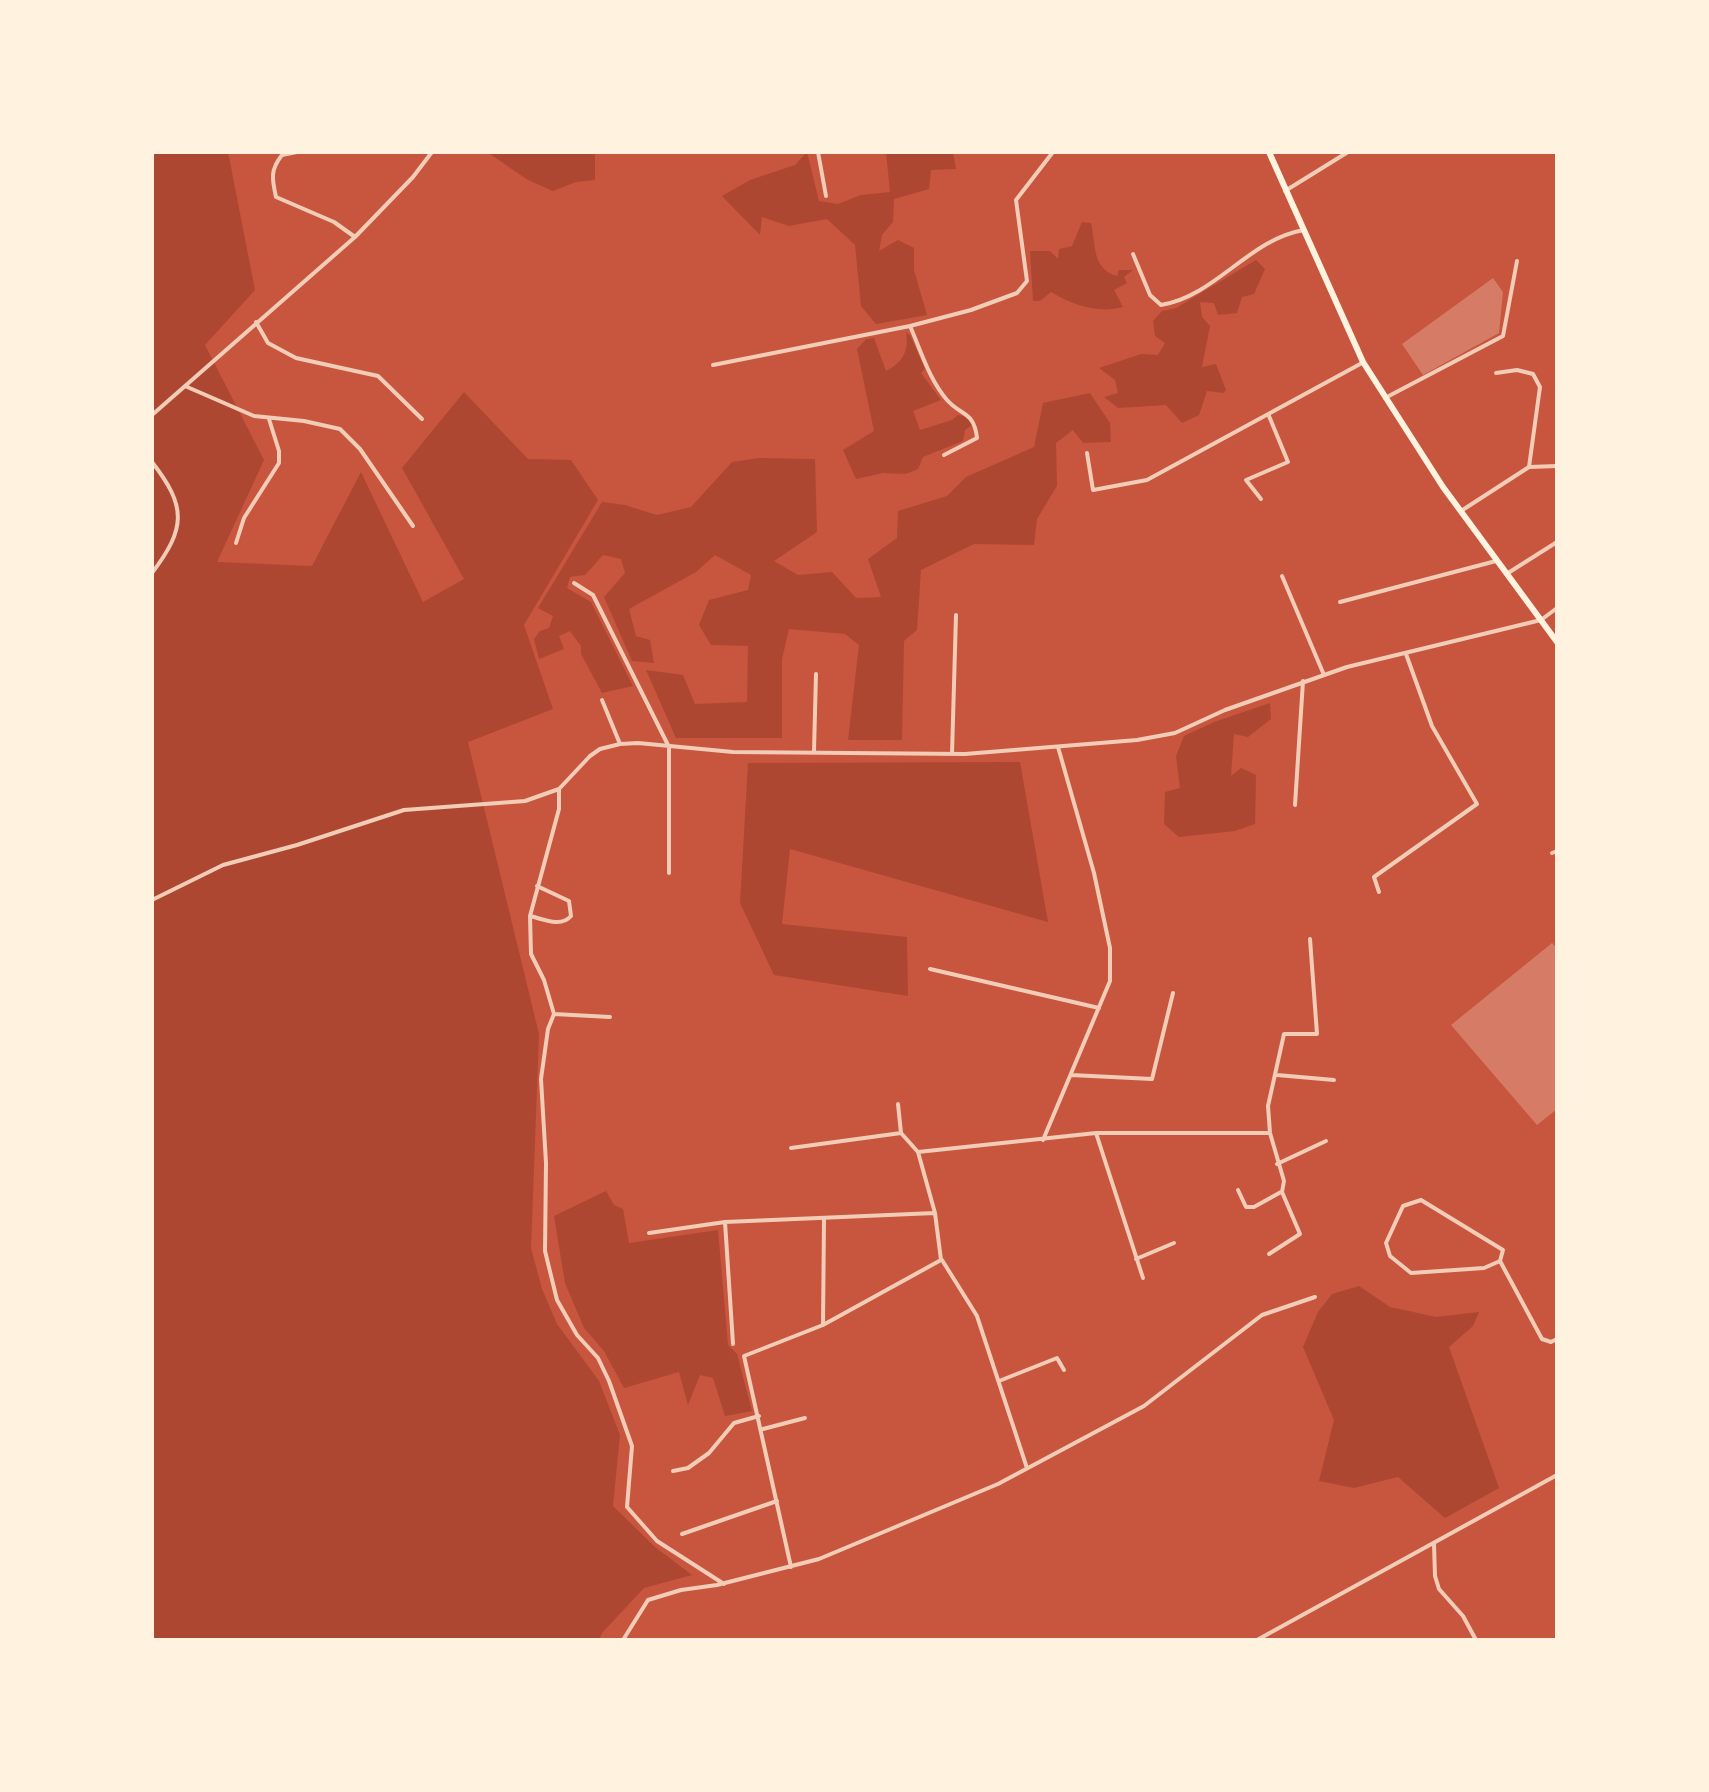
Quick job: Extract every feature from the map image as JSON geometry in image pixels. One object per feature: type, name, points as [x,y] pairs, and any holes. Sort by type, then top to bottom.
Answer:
[{"type":"main road","points":[[1269,152],[1363,362],[1461,511],[1557,642]]},
{"type":"street","points":[[297,152],[282,155],[273,166],[276,197],[334,222],[355,237]]},
{"type":"street","points":[[152,415],[355,237],[413,177],[432,152]]},
{"type":"street","points":[[818,152],[826,196]]},
{"type":"street","points":[[713,365],[910,326],[971,310],[1017,293],[1027,281],[1016,200],[1053,152]]},
{"type":"street","points":[[1285,191],[1348,152]]},
{"type":"street","points":[[1133,254],[1150,295],[1161,305],[1192,293],[1260,245],[1287,233],[1304,230]]},
{"type":"street","points":[[1385,398],[1503,336],[1517,261]]},
{"type":"street","points":[[256,322],[268,343],[296,358],[378,376],[422,419]]},
{"type":"street","points":[[910,326],[938,388],[950,403],[968,414],[976,428],[977,438],[944,455]]},
{"type":"street","points":[[1087,453],[1093,490],[1147,480],[1363,362]]},
{"type":"street","points":[[1496,373],[1526,371],[1533,374],[1540,387],[1529,467]]},
{"type":"street","points":[[185,386],[254,416],[304,421],[340,429],[360,449],[413,526]]},
{"type":"street","points":[[1261,499],[1246,480],[1288,462],[1269,416]]},
{"type":"street","points":[[236,543],[244,518],[279,463],[279,451],[269,419]]},
{"type":"street","points":[[152,462],[171,488],[180,516],[168,552],[152,573]]},
{"type":"street","points":[[1461,511],[1529,467],[1557,466]]},
{"type":"street","points":[[1506,574],[1557,542]]},
{"type":"street","points":[[1340,602],[1496,561]]},
{"type":"street","points":[[1282,576],[1324,675]]},
{"type":"street","points":[[574,583],[593,595],[669,747],[669,873]]},
{"type":"street","points":[[152,900],[223,865],[404,810],[525,801],[559,789],[590,756],[600,749],[620,744],[733,752],[952,754],[1137,740],[1175,733],[1225,710],[1303,681],[1541,620],[1557,608]]},
{"type":"street","points":[[952,754],[956,615]]},
{"type":"street","points":[[1379,892],[1374,877],[1477,804],[1432,726],[1406,654]]},
{"type":"street","points":[[814,751],[816,674]]},
{"type":"street","points":[[1295,805],[1303,681]]},
{"type":"street","points":[[602,700],[620,744]]},
{"type":"street","points":[[1042,1141],[1110,981],[1110,948],[1094,873],[1058,747]]},
{"type":"street","points":[[559,789],[559,809],[530,916],[531,954],[544,980],[554,1014],[548,1029],[541,1079],[546,1163],[545,1251],[557,1300],[577,1335],[598,1358],[632,1446],[627,1507],[657,1541],[724,1584]]},
{"type":"street","points":[[530,916],[560,923],[567,922],[571,916],[569,901],[537,886]]},
{"type":"street","points":[[1269,1254],[1300,1234],[1282,1192],[1284,1181],[1270,1133],[1268,1106],[1284,1034],[1317,1034],[1310,939]]},
{"type":"street","points":[[930,969],[1100,1008]]},
{"type":"street","points":[[1071,1075],[1152,1079],[1173,993]]},
{"type":"street","points":[[554,1014],[610,1017]]},
{"type":"street","points":[[1276,1074],[1334,1080]]},
{"type":"street","points":[[898,1104],[901,1133],[918,1152],[935,1213],[941,1260],[977,1316],[1027,1468]]},
{"type":"street","points":[[791,1148],[901,1133]]},
{"type":"street","points":[[918,1152],[1096,1133],[1270,1133]]},
{"type":"street","points":[[1096,1133],[1143,1278]]},
{"type":"street","points":[[1277,1164],[1326,1141]]},
{"type":"street","points":[[1238,1190],[1246,1207],[1254,1207],[1282,1192]]},
{"type":"street","points":[[1500,1261],[1484,1268],[1411,1273],[1390,1256],[1386,1243],[1403,1206],[1421,1200],[1503,1250],[1500,1261],[1542,1339],[1551,1342],[1557,1339]]},
{"type":"street","points":[[649,1233],[725,1222],[935,1213]]},
{"type":"street","points":[[823,1325],[824,1218]]},
{"type":"street","points":[[725,1222],[733,1344]]},
{"type":"street","points":[[1136,1259],[1174,1243]]},
{"type":"street","points":[[791,1567],[763,1429],[744,1356],[823,1325],[941,1260]]},
{"type":"street","points":[[623,1640],[648,1600],[819,1559],[984,1490],[1144,1406],[1262,1315],[1315,1297]]},
{"type":"street","points":[[999,1381],[1057,1358],[1064,1370]]},
{"type":"street","points":[[673,1471],[688,1468],[709,1453],[734,1423],[760,1416]]},
{"type":"street","points":[[763,1429],[805,1418]]},
{"type":"street","points":[[1257,1640],[1557,1475]]},
{"type":"street","points":[[682,1534],[777,1501]]},
{"type":"street","points":[[1434,1544],[1435,1576],[1439,1589],[1463,1616],[1476,1640]]},
{"type":"shaded area","points":[[152,152],[228,152],[255,290],[205,345],[264,460],[217,562],[312,566],[361,472],[423,602],[464,579],[402,468],[464,392],[528,459],[571,460],[598,500],[524,625],[553,709],[468,742],[539,1034],[531,1248],[542,1289],[557,1324],[599,1381],[620,1435],[613,1506],[655,1547],[692,1575],[644,1588],[599,1640],[152,1640]]},
{"type":"shaded area","points":[[487,152],[595,152],[595,180],[576,182],[553,191],[528,180]]},
{"type":"shaded area","points":[[807,152],[819,201],[838,204],[861,195],[890,192],[886,152],[953,152],[956,169],[931,170],[929,189],[894,199],[893,222],[882,235],[879,251],[898,240],[914,248],[914,270],[927,315],[876,324],[861,306],[855,245],[827,219],[789,226],[762,217],[760,235],[722,196],[750,180],[795,165]]},
{"type":"shaded area","points":[[1082,222],[1091,223],[1096,255],[1103,268],[1117,276],[1119,270],[1133,270],[1124,277],[1127,283],[1114,290],[1123,307],[1086,307],[1051,292],[1040,301],[1033,301],[1030,251],[1050,251],[1058,259],[1059,249],[1072,246]]},
{"type":"shaded area","points":[[1256,260],[1265,269],[1254,294],[1242,297],[1237,313],[1218,315],[1214,303],[1200,302],[1202,317],[1210,326],[1202,367],[1216,364],[1226,390],[1223,393],[1207,391],[1199,415],[1182,423],[1166,405],[1118,408],[1104,397],[1118,393],[1115,380],[1099,368],[1141,354],[1158,355],[1165,343],[1155,336],[1153,321],[1162,311],[1176,308]]},
{"type":"shaded area","points":[[906,333],[910,335],[925,369],[921,373],[941,400],[913,411],[920,430],[952,420],[958,415],[965,416],[972,425],[965,430],[963,441],[923,457],[918,469],[906,474],[883,473],[856,479],[843,450],[874,431],[857,349],[866,339],[874,338],[886,371],[903,356]]},
{"type":"shaded area","points":[[1090,393],[1110,423],[1111,442],[1083,443],[1073,430],[1056,443],[1057,486],[1037,519],[1034,545],[974,544],[921,570],[917,630],[904,641],[902,740],[848,740],[859,645],[845,634],[789,629],[782,659],[782,738],[676,738],[646,670],[683,675],[695,704],[747,702],[748,646],[711,645],[699,625],[709,600],[748,590],[751,575],[715,555],[696,572],[629,609],[636,636],[650,640],[654,663],[632,661],[604,597],[625,573],[621,559],[603,555],[585,575],[570,577],[567,588],[591,602],[633,686],[602,693],[581,654],[581,646],[570,631],[559,636],[564,649],[539,659],[534,639],[540,631],[549,628],[553,616],[538,608],[602,502],[657,515],[691,507],[732,462],[759,458],[815,459],[817,532],[774,561],[798,575],[832,572],[856,598],[881,597],[868,559],[897,538],[898,511],[947,496],[966,477],[1034,447],[1043,403]]},
{"type":"shaded area","points":[[1270,703],[1271,719],[1248,737],[1234,734],[1231,776],[1241,768],[1256,775],[1255,824],[1235,831],[1179,837],[1164,824],[1165,792],[1180,788],[1176,756],[1184,736]]},
{"type":"shaded area","points":[[1020,762],[1048,922],[790,849],[782,924],[907,937],[908,996],[774,975],[740,903],[748,763]]},
{"type":"shaded area","points":[[606,1191],[614,1205],[623,1209],[629,1243],[718,1230],[728,1345],[737,1354],[752,1411],[725,1416],[713,1378],[700,1375],[688,1405],[679,1372],[624,1388],[604,1351],[584,1328],[565,1283],[554,1216]]},
{"type":"shaded area","points":[[1359,1286],[1390,1307],[1436,1317],[1479,1312],[1473,1326],[1449,1347],[1499,1488],[1445,1518],[1398,1477],[1354,1488],[1319,1481],[1334,1420],[1303,1347],[1318,1312],[1332,1294]]},
{"type":"building","points":[[1493,278],[1503,292],[1499,333],[1423,375],[1402,344]]},
{"type":"building","points":[[1552,943],[1557,948],[1557,1109],[1537,1125],[1451,1025]]}]
